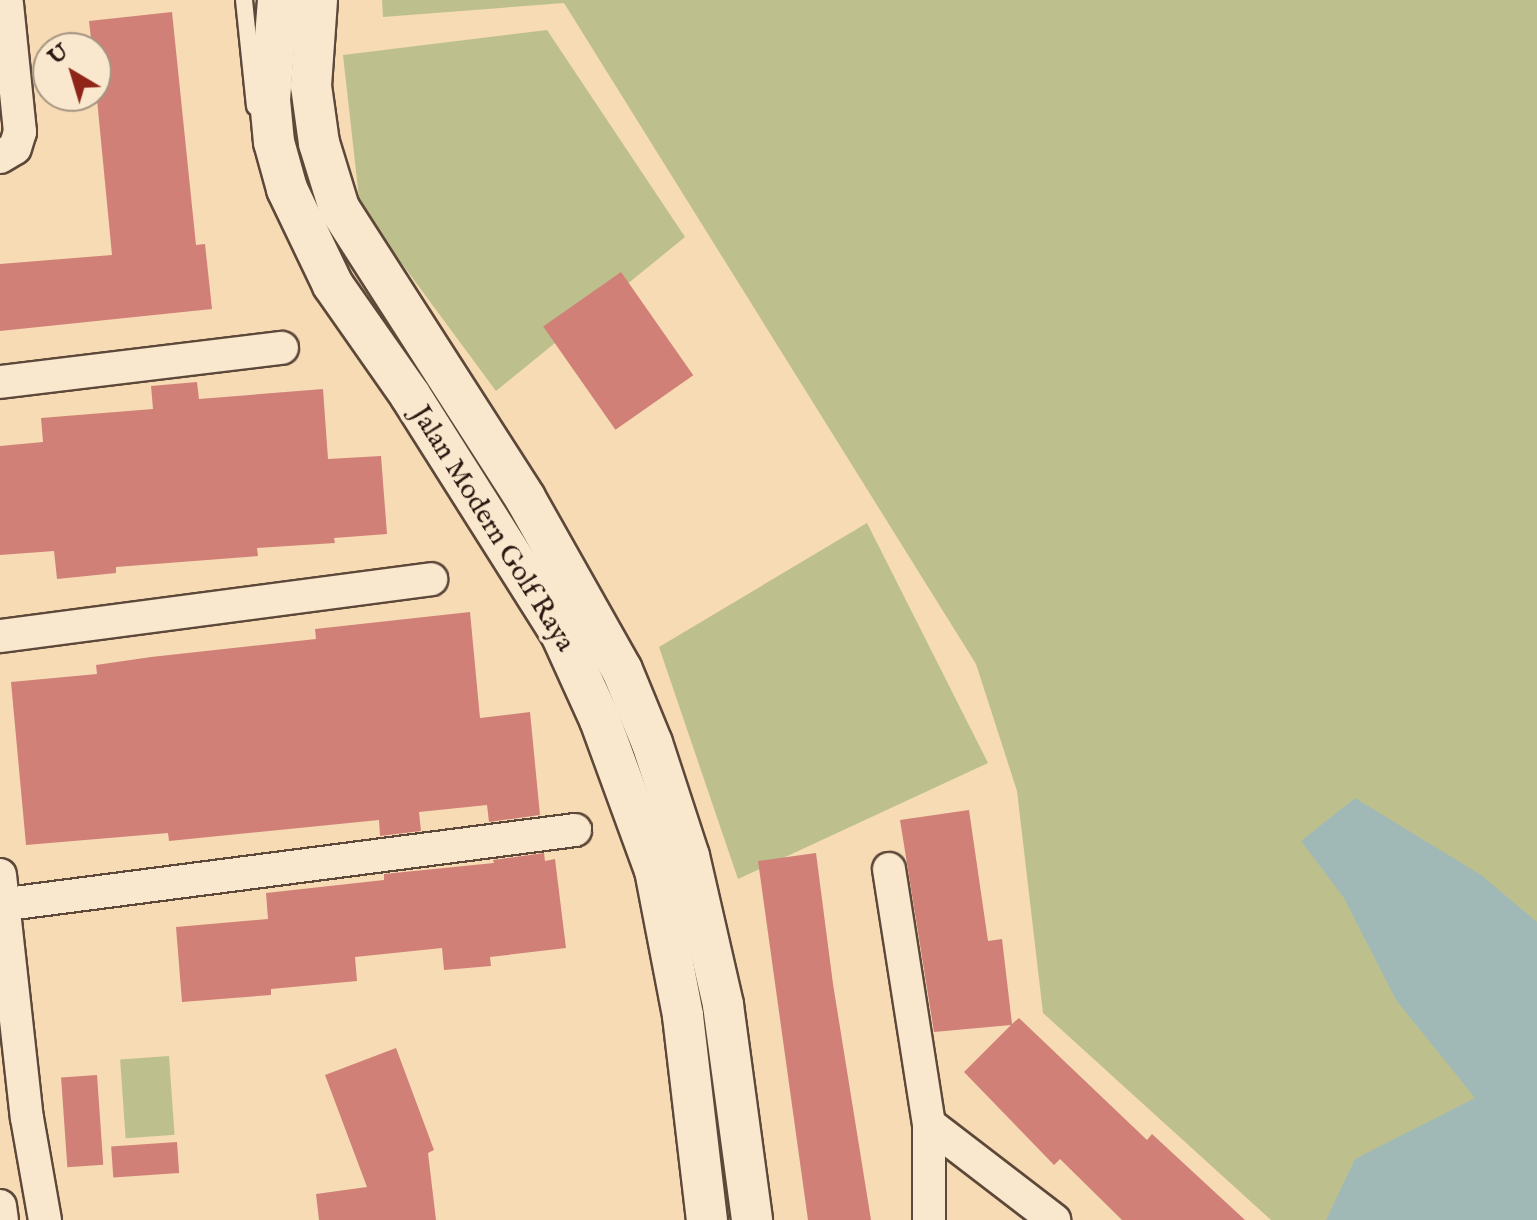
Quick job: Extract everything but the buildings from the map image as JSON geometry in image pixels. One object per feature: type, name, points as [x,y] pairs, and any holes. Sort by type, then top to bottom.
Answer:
[{"type":"street","name":"Jalan Modern Golf Raya","points":[[278,0],[270,100],[274,142],[287,189],[333,285],[505,541],[561,634],[600,720],[655,870],[683,1016],[707,1220]]},
{"type":"street","name":"Jalan Modern Golf Raya","points":[[317,0],[311,86],[319,143],[339,208],[525,498],[622,670],[652,743],[689,856],[712,951],[723,1005],[752,1220]]},
{"type":"street","points":[[0,157],[15,148],[20,132],[4,6]]},
{"type":"street","points":[[0,382],[282,348]]},
{"type":"street","points":[[0,636],[431,579]]},
{"type":"street","points":[[45,1220],[14,1120],[2,895],[575,830]]},
{"type":"street","points":[[889,869],[929,1124],[929,1220]]},
{"type":"street","points":[[929,1124],[1054,1220]]},
{"type":"street","points":[[0,1206],[2,1220]]},
{"type":"lane","points":[[244,0],[252,94],[258,121],[274,142]]},
{"type":"green space","points":[[382,0],[1537,0],[1537,1220],[1271,1220],[1043,1013],[1017,791],[976,664],[564,3],[383,17]]},
{"type":"green space","points":[[547,30],[685,237],[496,391],[360,207],[343,55]]},
{"type":"green space","points":[[867,523],[988,763],[738,879],[659,647]]},
{"type":"green space","points":[[169,1056],[175,1135],[126,1138],[120,1059]]},
{"type":"water","points":[[1355,798],[1481,875],[1537,922],[1537,1220],[1326,1220],[1355,1159],[1475,1098],[1396,1000],[1344,898],[1301,841]]}]
